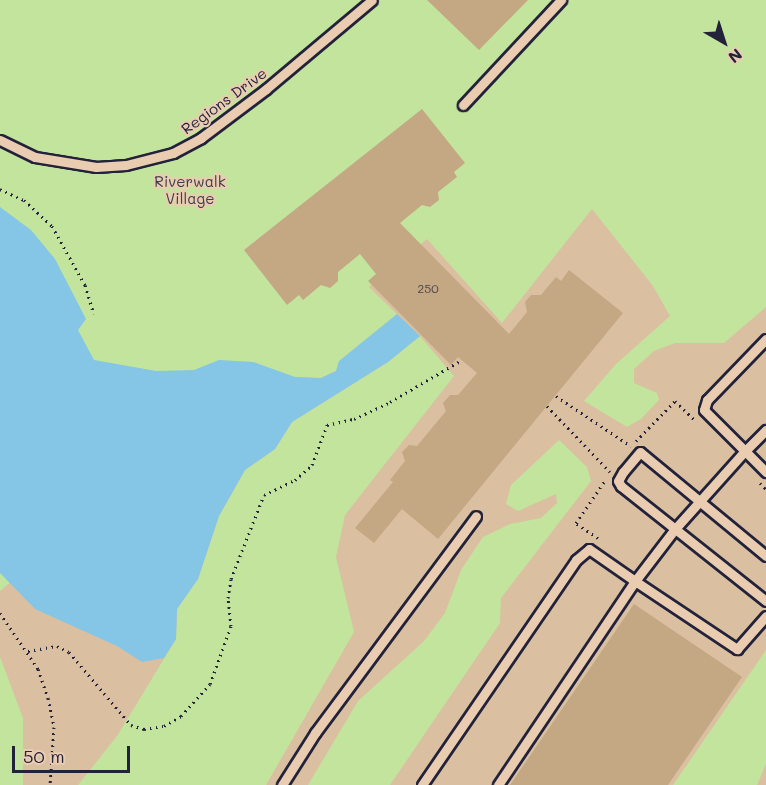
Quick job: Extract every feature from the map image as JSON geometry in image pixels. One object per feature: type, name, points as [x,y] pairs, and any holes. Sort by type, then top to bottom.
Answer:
[{"type":"lane","name":"Regions Drive","points":[[0,140],[35,157],[96,167],[126,165],[173,153],[201,138],[266,89],[372,0]]},
{"type":"lane","points":[[463,105],[561,0]]},
{"type":"lane","points":[[766,339],[706,400],[704,410],[766,472]]},
{"type":"lane","points":[[498,785],[635,581],[674,530],[766,430]]},
{"type":"lane","points":[[766,556],[701,500],[640,452],[618,481],[674,530],[766,601]]},
{"type":"lane","points":[[282,785],[315,733],[476,516]]},
{"type":"lane","points":[[422,785],[576,560],[589,549],[737,649],[766,616]]},
{"type":"path","points":[[0,189],[24,200],[52,226],[71,254],[94,314]]},
{"type":"path","points":[[28,651],[57,646],[69,652],[131,725],[144,729],[164,726],[182,716],[193,708],[210,684],[231,626],[228,598],[231,579],[264,495],[295,480],[312,465],[327,425],[354,419],[390,402],[462,360]]},
{"type":"path","points":[[556,396],[640,452]]},
{"type":"path","points":[[547,406],[618,481]]},
{"type":"path","points":[[0,613],[28,651],[38,669],[54,727],[50,785]]},
{"type":"shaded area","points":[[0,0],[766,0],[766,785],[0,785]]},
{"type":"green space","name":"Riverwalk Village","points":[[0,0],[766,0],[766,307],[724,343],[675,343],[654,351],[634,369],[634,383],[657,393],[659,400],[641,419],[627,427],[584,401],[616,364],[670,316],[653,286],[592,209],[502,323],[427,239],[369,287],[397,314],[336,371],[321,378],[295,377],[270,369],[0,591]]},
{"type":"green space","points":[[420,336],[454,376],[345,515],[336,557],[354,632],[266,785],[78,785],[117,736],[176,639],[177,609],[198,579],[219,516],[245,470],[275,449],[292,422],[388,362]]},
{"type":"green space","points":[[559,440],[587,467],[591,481],[501,598],[500,623],[390,785],[308,785],[358,701],[424,641],[445,613],[461,570],[483,537],[510,524],[541,518],[557,503],[556,494],[518,511],[506,504],[511,485]]},
{"type":"green space","points":[[766,650],[766,764],[757,785],[673,785]]},
{"type":"green space","points":[[0,657],[23,718],[23,785],[0,785]]},
{"type":"water","points":[[0,207],[31,230],[55,259],[86,319],[78,330],[94,360],[156,371],[194,370],[219,360],[253,362],[295,377],[321,378],[336,371],[339,361],[397,314],[420,336],[388,362],[292,422],[275,449],[245,470],[219,516],[198,579],[177,609],[176,639],[164,658],[142,662],[117,646],[35,609],[0,573]]},
{"type":"building","points":[[427,0],[528,0],[479,50]]},
{"type":"building","points":[[422,109],[465,163],[454,172],[457,177],[438,192],[439,200],[430,207],[422,205],[400,223],[509,334],[527,312],[525,302],[531,295],[541,295],[556,277],[561,281],[569,270],[623,313],[438,539],[402,509],[374,543],[355,528],[393,482],[390,480],[405,461],[402,452],[409,445],[417,446],[446,411],[443,403],[450,395],[458,395],[477,373],[458,357],[451,365],[368,281],[376,274],[360,254],[338,272],[338,281],[330,288],[321,285],[303,300],[299,295],[287,305],[244,250]]},
{"type":"building","points":[[634,604],[742,677],[668,785],[510,785]]}]
